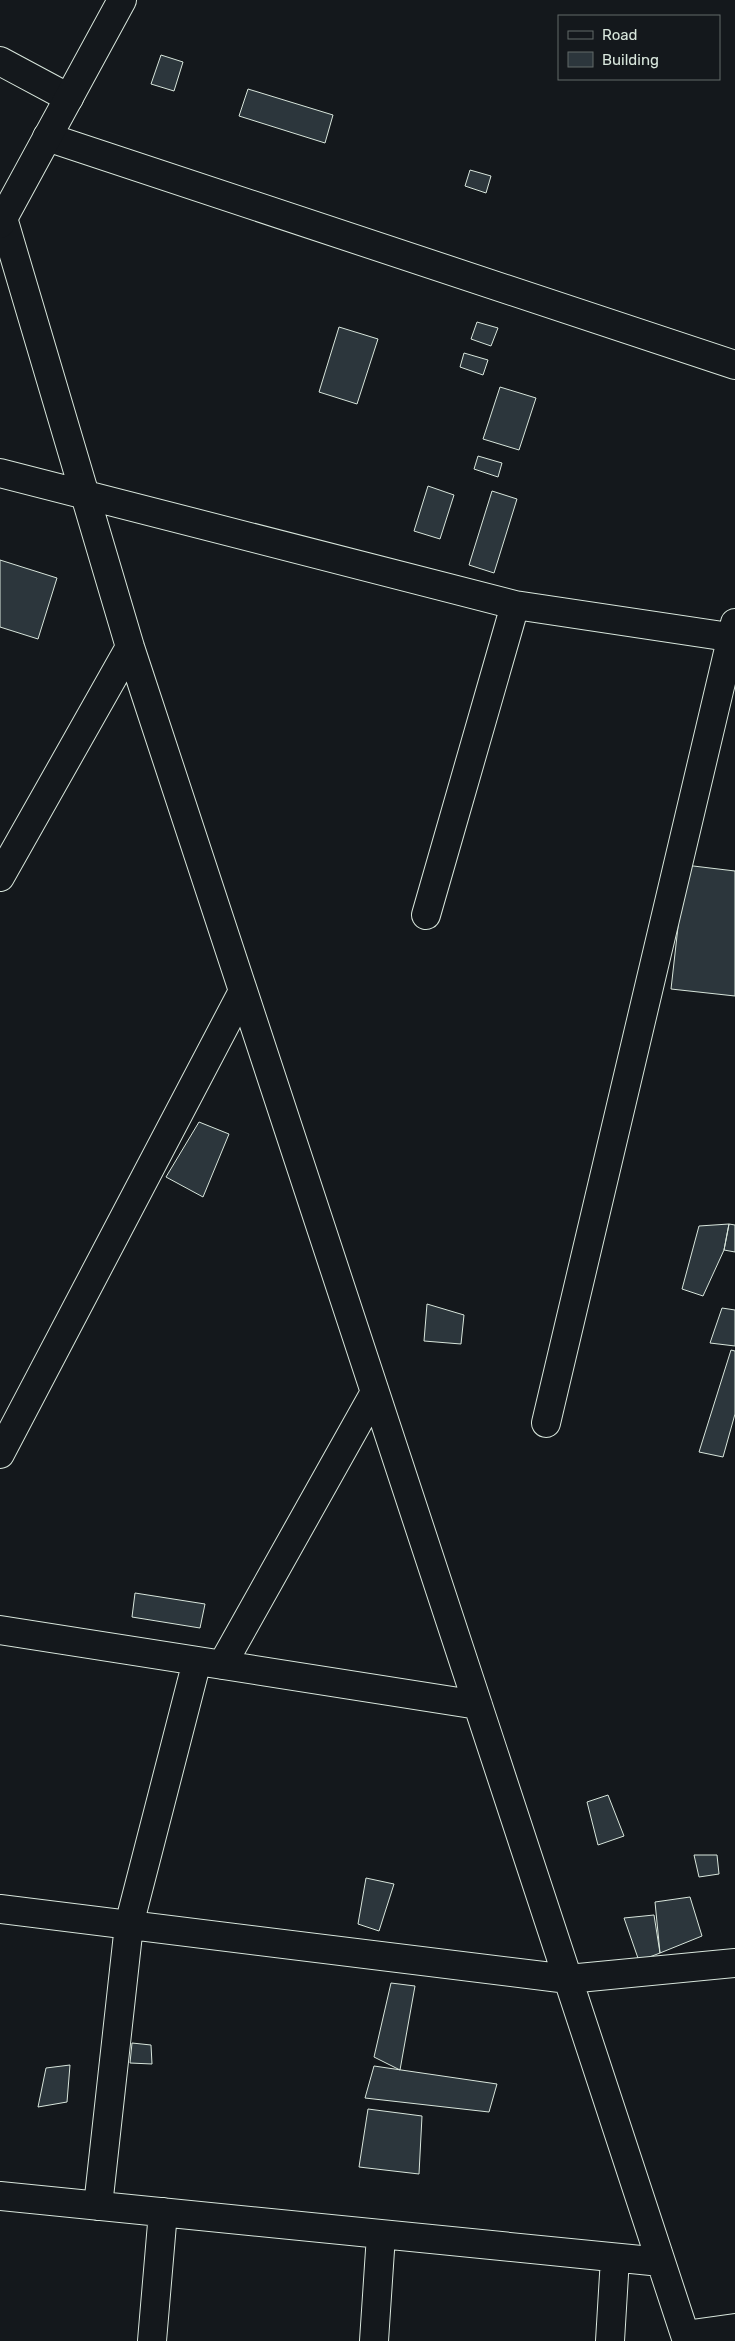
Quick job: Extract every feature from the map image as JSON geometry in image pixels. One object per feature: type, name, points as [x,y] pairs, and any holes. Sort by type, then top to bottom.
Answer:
[{"type":"street","points":[[122,0],[1,221],[130,647],[686,2338],[735,2328]]},
{"type":"street","points":[[0,61],[69,98]]},
{"type":"street","points":[[48,137],[735,364]]},
{"type":"street","points":[[0,473],[515,605],[734,633],[546,1423]]},
{"type":"street","points":[[426,915],[515,605]]},
{"type":"street","points":[[0,877],[130,647]]},
{"type":"street","points":[[0,1454],[243,991]]},
{"type":"street","points":[[98,2206],[130,1925],[209,1663],[375,1392]]},
{"type":"street","points":[[0,1630],[478,1705]]},
{"type":"street","points":[[0,1909],[568,1979],[735,1963]]},
{"type":"street","points":[[0,2196],[661,2262]]},
{"type":"street","points":[[152,2341],[163,2212]]},
{"type":"street","points":[[374,2341],[381,2234]]},
{"type":"street","points":[[610,2341],[615,2258]]},
{"type":"building","points":[[161,55],[183,62],[174,91],[151,84]]},
{"type":"building","points":[[248,89],[333,115],[325,143],[239,116]]},
{"type":"building","points":[[470,170],[491,176],[486,193],[465,186]]},
{"type":"building","points":[[477,322],[498,328],[491,346],[471,339]]},
{"type":"building","points":[[339,327],[378,339],[357,404],[319,392]]},
{"type":"building","points":[[464,353],[488,360],[483,375],[460,367]]},
{"type":"building","points":[[500,387],[536,398],[519,450],[483,439]]},
{"type":"building","points":[[478,456],[502,463],[498,477],[474,469]]},
{"type":"building","points":[[428,486],[454,495],[440,539],[414,531]]},
{"type":"building","points":[[492,491],[517,499],[494,573],[469,565]]},
{"type":"building","points":[[0,560],[57,578],[38,639],[0,627]]},
{"type":"building","points":[[685,865],[735,871],[735,996],[671,989]]},
{"type":"building","points":[[199,1122],[229,1134],[203,1197],[166,1177]]},
{"type":"building","points":[[729,1224],[724,1250],[703,1296],[682,1289],[699,1226]]},
{"type":"building","points":[[729,1224],[735,1225],[735,1252],[724,1250]]},
{"type":"building","points":[[427,1304],[464,1315],[461,1344],[424,1341]]},
{"type":"building","points":[[722,1308],[735,1310],[735,1346],[710,1343]]},
{"type":"building","points":[[731,1350],[735,1351],[735,1414],[723,1457],[699,1452]]},
{"type":"building","points":[[135,1593],[205,1604],[200,1628],[132,1617]]},
{"type":"building","points":[[608,1795],[624,1836],[598,1845],[587,1802]]},
{"type":"building","points":[[694,1855],[717,1855],[719,1874],[699,1877]]},
{"type":"building","points":[[366,1878],[394,1884],[379,1931],[358,1924]]},
{"type":"building","points":[[690,1897],[702,1936],[660,1953],[655,1902]]},
{"type":"building","points":[[654,1915],[660,1953],[639,1961],[624,1918]]},
{"type":"building","points":[[391,1983],[415,1986],[400,2070],[374,2057]]},
{"type":"building","points":[[132,2043],[151,2045],[152,2064],[130,2063]]},
{"type":"building","points":[[70,2065],[67,2102],[38,2107],[46,2068]]},
{"type":"building","points":[[374,2066],[497,2084],[489,2112],[365,2098]]},
{"type":"building","points":[[368,2109],[422,2116],[419,2174],[359,2167]]}]
